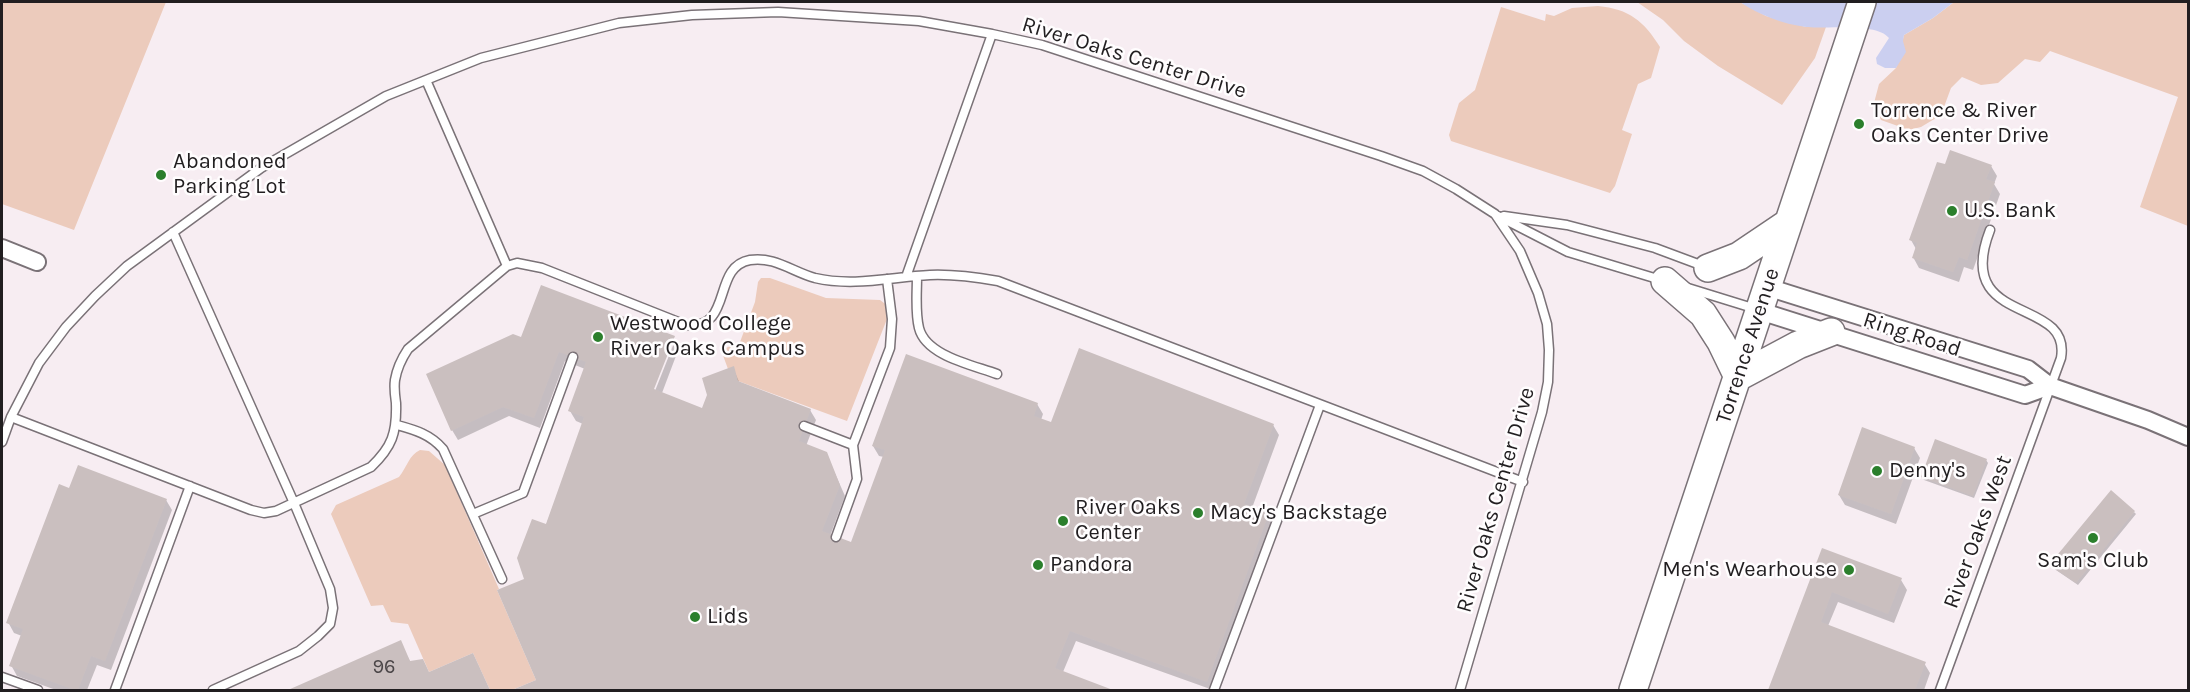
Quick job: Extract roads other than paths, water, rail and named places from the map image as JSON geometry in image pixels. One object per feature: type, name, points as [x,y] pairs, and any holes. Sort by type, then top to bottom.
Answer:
[{"type":"main road","name":"Torrence Avenue","points":[[1633,690],[1862,2]]},
{"type":"main road","points":[[1708,268],[1739,256],[1788,224]]},
{"type":"main road","points":[[1665,281],[1702,314],[1721,342],[1738,378],[1798,345],[1831,333]]},
{"type":"street","points":[[2,248],[37,262]]},
{"type":"street","name":"Ring Road","points":[[1763,299],[1831,333],[2025,395],[2050,386]]},
{"type":"street","name":"Ring Road","points":[[1763,299],[2028,369],[2050,386],[2148,420],[2188,437]]},
{"type":"lane","name":"River Oaks Center Drive","points":[[2,442],[11,417],[39,363],[66,327],[127,266],[268,164],[386,96],[481,58],[619,23],[692,15],[778,12],[919,21],[1042,45],[1392,159],[1430,174],[1495,214],[1520,251],[1538,293],[1547,324],[1548,382],[1523,482],[1460,690]]},
{"type":"lane","points":[[906,277],[992,34]]},
{"type":"lane","points":[[426,80],[507,266]]},
{"type":"lane","points":[[1495,214],[1567,225],[1655,248],[1708,268]]},
{"type":"lane","points":[[1495,214],[1568,252],[1665,281],[1763,299]]},
{"type":"lane","name":"River Oaks West","points":[[1940,690],[2061,358],[2061,339],[2055,329],[2046,322],[2008,304],[1996,296],[1987,285],[1982,272],[1982,259],[1990,231]]},
{"type":"lane","points":[[173,232],[294,503],[330,589],[333,608],[330,624],[299,651],[213,690]]},
{"type":"lane","points":[[11,417],[264,513],[276,511],[371,467],[387,450],[397,425],[395,380],[399,363],[408,349],[507,266],[517,263],[542,268],[686,325],[697,326],[706,324],[711,319],[729,276],[736,266],[747,261],[759,260],[776,262],[814,277],[837,282],[956,275],[998,281],[1523,482]]},
{"type":"lane","points":[[917,276],[917,317],[919,330],[926,343],[937,351],[997,374]]},
{"type":"lane","points":[[836,537],[857,479],[853,445],[890,348],[892,319],[887,279]]},
{"type":"lane","points":[[473,514],[523,493],[573,357]]},
{"type":"lane","points":[[1214,690],[1320,405]]},
{"type":"lane","points":[[397,425],[416,430],[436,440],[446,454],[502,579]]},
{"type":"lane","points":[[804,426],[853,445]]},
{"type":"lane","points":[[115,690],[190,486]]},
{"type":"lane","points":[[2,677],[38,690]]},
{"type":"water","points":[[1740,2],[1954,2],[1904,35],[1906,52],[1896,68],[1885,68],[1877,64],[1876,58],[1889,38],[1883,33],[1850,27],[1797,26],[1763,15]]},
{"type":"place","name":"Torrence & River Oaks Center Drive","points":[[1859,124]]},
{"type":"place","name":"Abandoned Parking Lot","points":[[161,175]]},
{"type":"place","name":"U.S. Bank","points":[[1952,211]]},
{"type":"place","name":"Westwood College River Oaks Campus","points":[[598,337]]},
{"type":"place","name":"Denny's","points":[[1877,471]]},
{"type":"place","name":"Macy's Backstage","points":[[1198,513]]},
{"type":"place","name":"River Oaks Center","points":[[1063,521]]},
{"type":"place","name":"Sam's Club","points":[[2093,538]]},
{"type":"place","name":"Pandora","points":[[1038,565]]},
{"type":"place","name":"Men's Wearhouse","points":[[1849,570]]},
{"type":"place","name":"Lids","points":[[695,617]]}]
